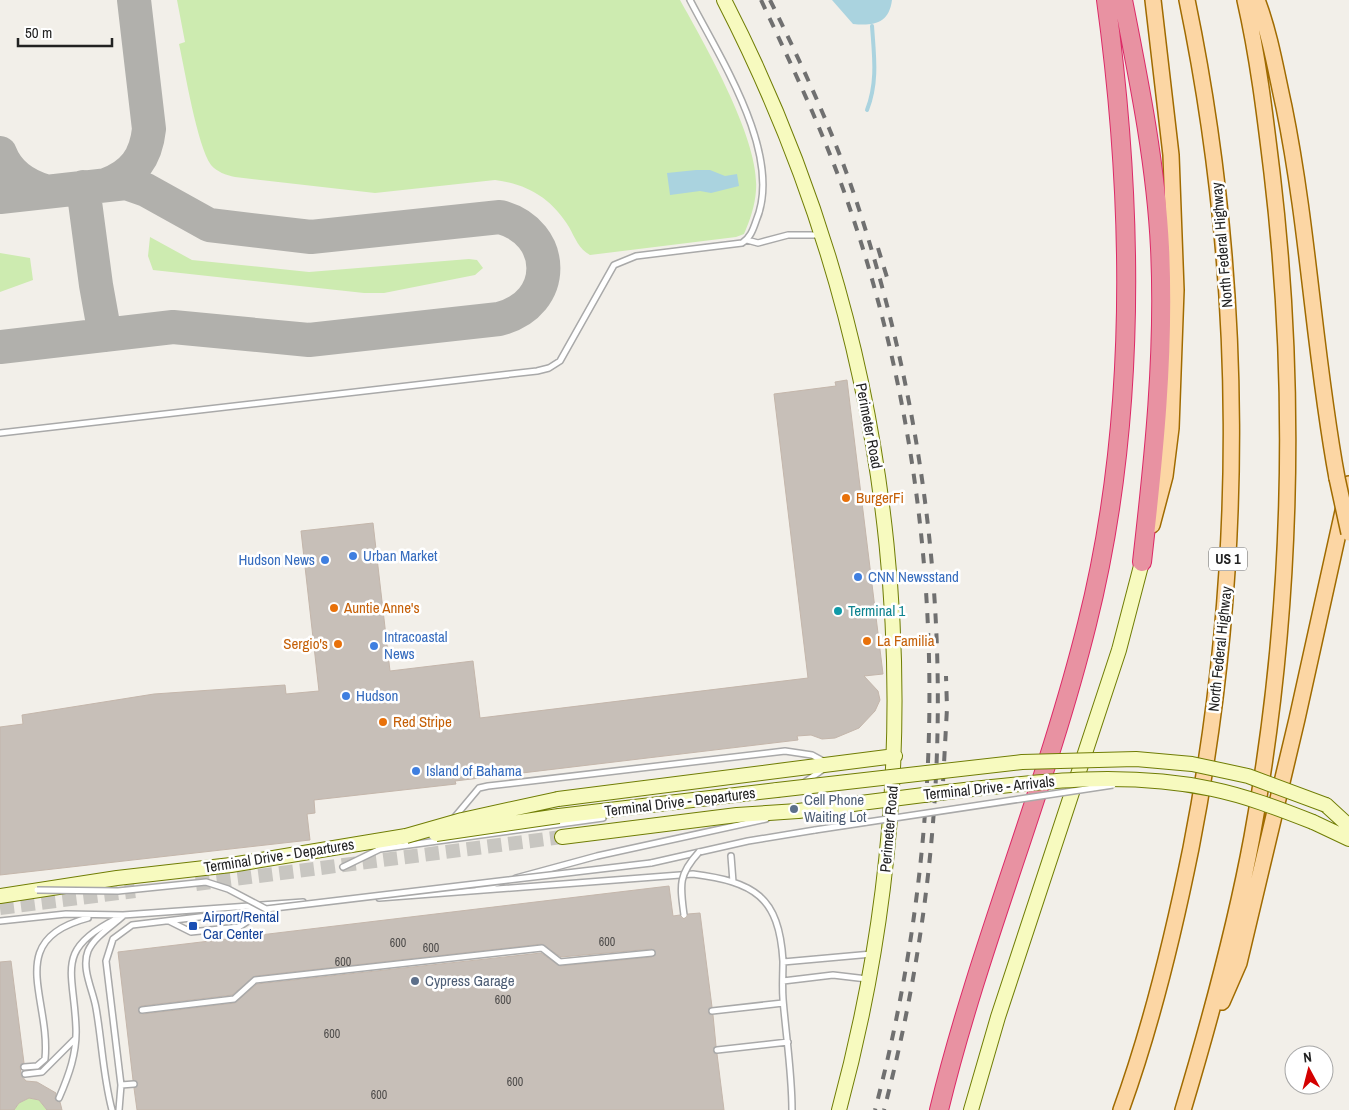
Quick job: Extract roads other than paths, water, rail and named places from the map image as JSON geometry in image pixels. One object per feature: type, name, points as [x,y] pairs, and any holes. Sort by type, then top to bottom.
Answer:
[{"type":"highway","points":[[939,1110],[963,1020],[1076,668],[1098,578],[1114,486],[1124,353],[1126,250],[1118,108],[1106,0]]},
{"type":"highway","points":[[1123,0],[1156,201],[1161,291],[1157,427],[1142,562]]},
{"type":"main road","points":[[1142,562],[1165,476],[1171,428],[1175,318],[1171,154],[1153,0]]},
{"type":"main road","name":"North Federal Highway","points":[[1121,1110],[1157,993],[1176,922],[1195,829],[1217,692],[1229,554],[1232,415],[1226,276],[1210,129],[1187,0]]},
{"type":"main road","points":[[1182,1110],[1222,971],[1253,834],[1274,684],[1285,547],[1288,407],[1280,244],[1265,115],[1245,0]]},
{"type":"main road","points":[[1257,0],[1278,77],[1297,179],[1326,418],[1343,481],[1349,533]]},
{"type":"main road","points":[[1200,1052],[1239,963],[1297,719],[1343,481]]},
{"type":"street","name":"Perimeter Road","points":[[724,0],[781,119],[821,235],[855,356],[878,470],[894,631],[895,756],[886,868],[874,954],[858,1035],[839,1110]]},
{"type":"street","points":[[971,1110],[998,1017],[1119,650],[1142,562]]},
{"type":"street","points":[[406,836],[462,820],[558,799],[895,756]]},
{"type":"street","name":"Terminal Drive - Departures","points":[[0,896],[117,878],[230,865],[406,836],[461,832],[559,816],[843,781],[1060,760],[1136,758],[1192,764],[1248,776],[1326,805],[1349,826]]},
{"type":"street","name":"Terminal Drive - Arrivals","points":[[562,837],[737,815],[798,811],[1060,780],[1143,780],[1220,791],[1264,804],[1312,822],[1349,839]]},
{"type":"lane","points":[[690,0],[730,79],[758,144],[763,163],[764,188],[760,213],[747,240]]},
{"type":"lane","points":[[0,433],[549,368],[560,361],[566,353],[614,265],[636,256],[738,244],[747,240],[758,243],[788,235],[821,235]]},
{"type":"lane","points":[[343,867],[380,849],[781,794],[805,782],[829,764],[812,755],[785,751],[488,786],[479,788],[472,794],[435,841]]},
{"type":"lane","points":[[120,1110],[120,1085],[107,972],[107,954],[112,940],[132,925],[651,863],[758,839],[1143,780]]},
{"type":"lane","points":[[468,892],[597,856],[798,811]]},
{"type":"lane","points":[[684,915],[680,888],[682,876],[699,852]]},
{"type":"lane","points":[[731,856],[733,882]]},
{"type":"lane","points":[[0,922],[66,914],[93,916],[123,915],[468,892],[693,874],[733,882],[748,887],[762,898],[776,917],[783,962],[784,1003],[792,1082],[792,1110]]},
{"type":"lane","points":[[37,890],[118,891],[206,882],[228,889],[266,909]]},
{"type":"lane","points":[[168,920],[191,932],[240,927],[266,909]]},
{"type":"lane","points":[[59,1098],[71,1068],[76,1039],[71,976],[75,951],[88,935],[123,915]]},
{"type":"lane","points":[[112,1110],[105,1086],[98,1020],[87,974],[86,958],[93,943],[123,915]]},
{"type":"lane","points":[[24,1066],[37,1066],[45,1059],[37,969],[37,959],[42,944],[68,923],[93,916]]},
{"type":"lane","points":[[142,1010],[234,999],[255,980],[422,961],[542,948],[560,962],[652,953]]},
{"type":"lane","points":[[783,962],[874,954]]},
{"type":"lane","points":[[783,981],[833,975],[869,979]]},
{"type":"lane","points":[[712,1011],[784,1003]]},
{"type":"lane","points":[[25,1074],[42,1072],[76,1039]]},
{"type":"lane","points":[[717,1050],[788,1042]]},
{"type":"lane","points":[[120,1085],[134,1084]]},
{"type":"water","points":[[832,0],[892,0],[884,19],[873,24],[860,25],[853,24]]},
{"type":"water","points":[[710,170],[725,176],[737,174],[739,186],[711,193],[700,191],[670,195],[667,173]]},
{"type":"waterway","points":[[867,110],[874,79],[872,26]]},
{"type":"tunnel","points":[[196,884],[562,837]]},
{"type":"tunnel","points":[[0,908],[135,891]]},
{"type":"railway","points":[[761,0],[807,99],[838,174],[881,311],[906,424],[922,538],[929,653],[928,768],[918,883],[901,997],[875,1110]]},
{"type":"railway","points":[[770,0],[816,98],[856,200],[889,313],[913,426],[929,539],[937,653],[936,767],[927,881],[910,996],[884,1110]]},
{"type":"railway","points":[[878,248],[889,284]]},
{"type":"railway","points":[[942,801],[947,708],[946,676]]},
{"type":"place","name":"BurgerFi","points":[[846,498]]},
{"type":"place","name":"Urban Market","points":[[353,556]]},
{"type":"place","name":"Hudson News","points":[[325,560]]},
{"type":"place","name":"CNN Newsstand","points":[[858,577]]},
{"type":"place","name":"Auntie Anne's","points":[[334,608]]},
{"type":"place","name":"Terminal 1","points":[[838,611]]},
{"type":"place","name":"La Familia","points":[[867,641]]},
{"type":"place","name":"Sergio's","points":[[338,644]]},
{"type":"place","name":"Intracoastal News","points":[[374,646]]},
{"type":"place","name":"Hudson","points":[[346,696]]},
{"type":"place","name":"Red Stripe","points":[[383,722]]},
{"type":"place","name":"Island of Bahama","points":[[416,771]]},
{"type":"place","name":"Cell Phone Waiting Lot","points":[[794,809]]},
{"type":"place","name":"Airport/Rental Car Center","points":[[193,926]]},
{"type":"place","name":"Cypress Garage","points":[[415,981]]}]
